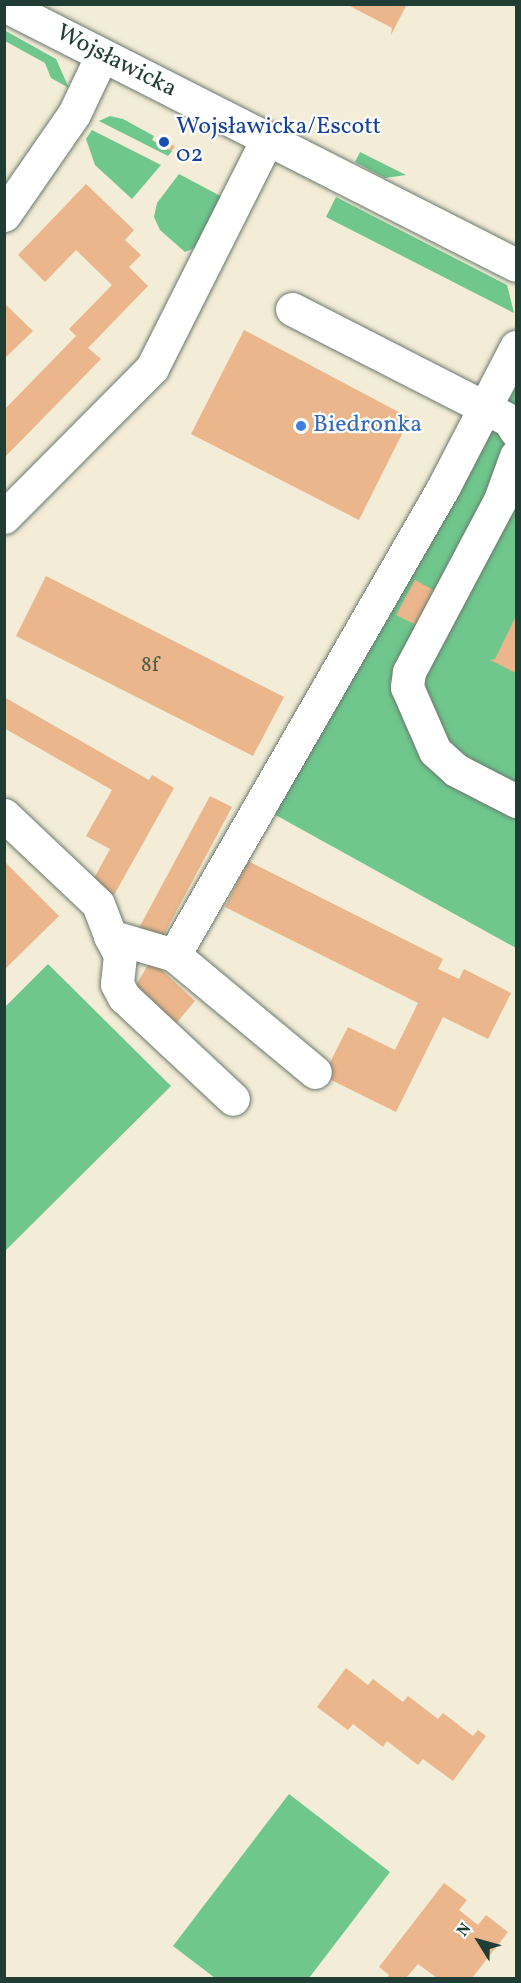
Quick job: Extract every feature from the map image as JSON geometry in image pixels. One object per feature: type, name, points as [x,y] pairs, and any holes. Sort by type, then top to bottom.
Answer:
[{"type":"street","name":"Wojsławicka","points":[[25,9],[102,55],[516,265]]},
{"type":"street","points":[[4,215],[74,114],[102,55]]},
{"type":"street","points":[[4,517],[152,368],[267,139]]},
{"type":"street","points":[[292,309],[509,420],[516,431]]},
{"type":"street","points":[[174,955],[437,498],[516,347]]},
{"type":"street","points":[[516,456],[500,500],[408,672],[407,687],[435,751],[456,770],[516,801]]},
{"type":"street","points":[[4,815],[98,904],[120,955],[117,984],[124,997],[233,1099]]},
{"type":"street","points":[[110,936],[174,955],[315,1072]]},
{"type":"green space","points":[[4,30],[56,59],[69,88],[51,78],[45,63],[5,41]]},
{"type":"green space","points":[[110,116],[123,119],[154,136],[152,140],[172,151],[168,156],[99,121]]},
{"type":"green space","points":[[92,130],[161,165],[132,199],[95,165],[86,139]]},
{"type":"green space","points":[[360,152],[406,175],[385,178],[355,162]]},
{"type":"green space","points":[[179,174],[226,199],[197,247],[185,252],[160,230],[154,217],[157,203]]},
{"type":"green space","points":[[336,197],[507,285],[514,313],[326,217]]},
{"type":"green space","points":[[516,387],[516,948],[272,813]]},
{"type":"green space","points":[[48,964],[171,1086],[5,1251],[5,1007]]},
{"type":"green space","points":[[289,1794],[390,1872],[309,1978],[215,1978],[173,1946]]},
{"type":"building","points":[[346,4],[407,4],[391,35],[392,28]]},
{"type":"building","points":[[159,139],[175,146],[172,151],[156,143]]},
{"type":"building","points":[[86,184],[134,230],[125,240],[141,255],[129,267],[148,286],[88,348],[101,359],[4,458],[4,410],[76,336],[69,329],[112,285],[76,250],[45,282],[18,255]]},
{"type":"building","points":[[4,303],[33,331],[4,359]]},
{"type":"building","name":"Biedronka","points":[[244,330],[410,418],[359,520],[191,434]]},
{"type":"building","points":[[46,576],[284,697],[253,756],[16,636]]},
{"type":"building","points":[[415,580],[439,593],[420,627],[396,615]]},
{"type":"building","points":[[516,616],[516,673],[490,660],[495,659]]},
{"type":"building","points":[[4,697],[149,780],[152,775],[174,788],[114,895],[92,882],[110,849],[86,836],[112,790],[4,728]]},
{"type":"building","points":[[210,796],[232,807],[161,940],[139,928]]},
{"type":"building","points":[[4,861],[59,916],[4,970]]},
{"type":"building","points":[[248,861],[443,959],[438,969],[459,979],[464,969],[511,993],[488,1039],[443,1017],[396,1112],[323,1076],[348,1027],[395,1050],[418,1003],[225,907]]},
{"type":"building","points":[[151,960],[195,1001],[173,1027],[133,990]]},
{"type":"building","points":[[346,1668],[368,1685],[373,1679],[403,1702],[408,1696],[438,1719],[443,1713],[473,1736],[478,1730],[486,1736],[453,1781],[423,1759],[418,1765],[387,1741],[383,1747],[353,1724],[348,1730],[317,1707]]},
{"type":"building","points":[[444,1883],[467,1900],[459,1910],[478,1925],[486,1915],[508,1932],[472,1978],[437,1978],[418,1964],[406,1978],[387,1978],[389,1975],[379,1967]]},
{"type":"place","name":"Wojsławicka/Escott 02","points":[[164,142]]},
{"type":"place","name":"Biedronka","points":[[301,426]]}]
